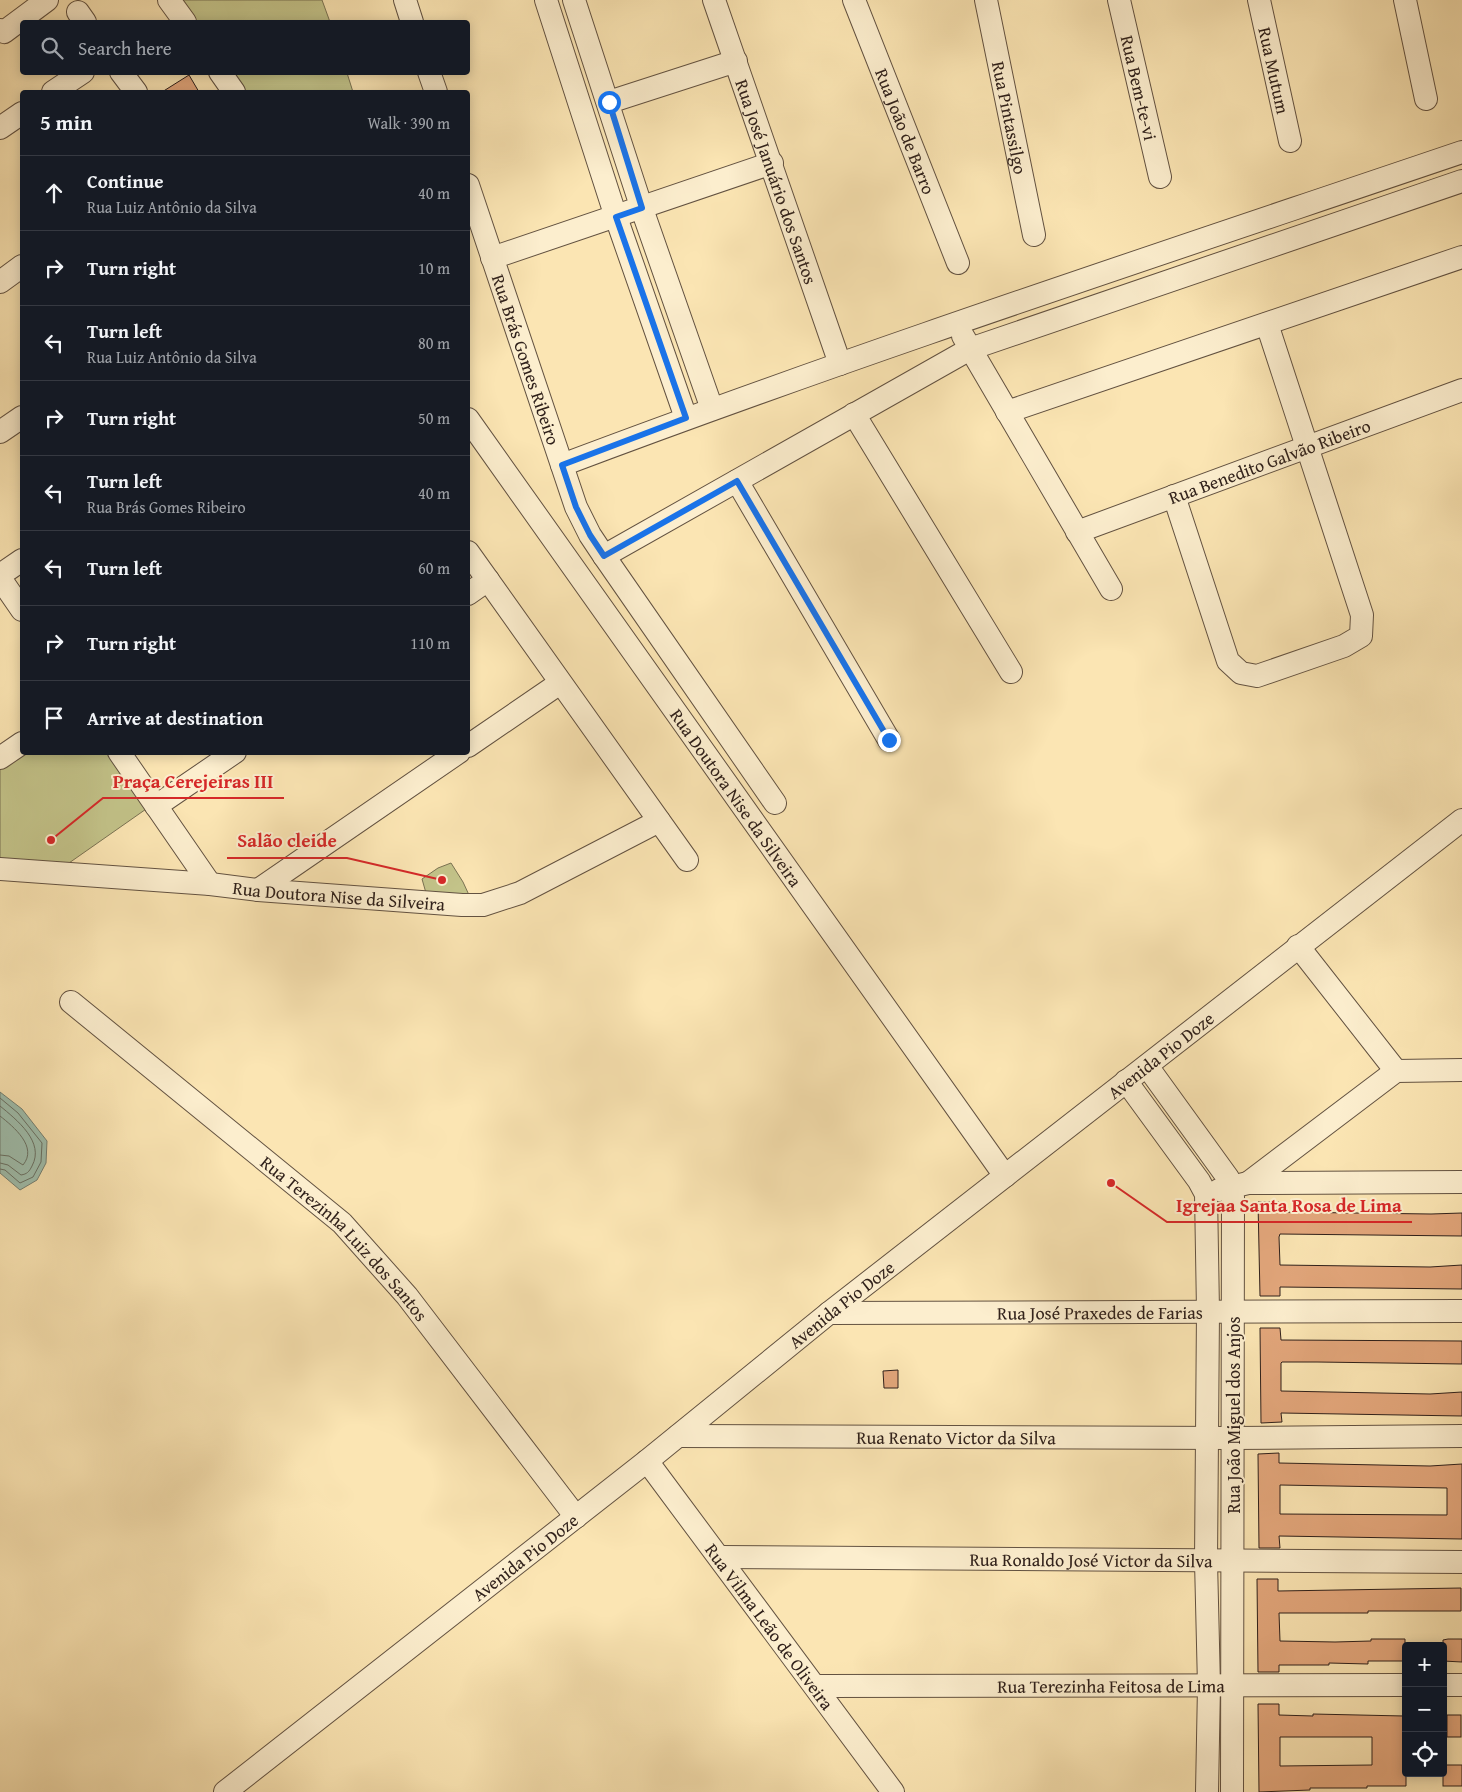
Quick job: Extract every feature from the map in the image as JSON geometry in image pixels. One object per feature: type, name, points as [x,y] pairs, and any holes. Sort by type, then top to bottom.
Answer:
[{"type":"street","points":[[20,20],[47,0]]},
{"type":"street","points":[[168,0],[183,20]]},
{"type":"street","points":[[405,0],[411,20]]},
{"type":"street","points":[[546,0],[616,217],[686,418]]},
{"type":"street","points":[[574,0],[609,102],[642,208],[712,409]]},
{"type":"street","name":"Rua José Januário dos Santos","points":[[714,0],[840,364]]},
{"type":"street","name":"Rua João de Barro","points":[[854,0],[890,86],[958,263]]},
{"type":"street","name":"Rua Pintassilgo","points":[[986,0],[1034,235]]},
{"type":"street","name":"Rua Bem-te-vi","points":[[1119,0],[1160,177]]},
{"type":"street","name":"Rua Mutum","points":[[1259,0],[1290,141]]},
{"type":"street","points":[[1405,0],[1426,99]]},
{"type":"street","points":[[0,30],[4,32],[20,20]]},
{"type":"street","points":[[609,102],[736,61]]},
{"type":"street","points":[[56,90],[78,75]]},
{"type":"street","points":[[123,75],[134,90]]},
{"type":"street","points":[[222,75],[233,90]]},
{"type":"street","points":[[430,75],[435,90]]},
{"type":"street","points":[[0,128],[20,114]]},
{"type":"street","points":[[562,465],[686,418],[840,364],[1462,152]]},
{"type":"street","points":[[492,258],[772,163]]},
{"type":"street","points":[[604,556],[970,348],[1462,181]]},
{"type":"street","name":"Rua Brás Gomes Ribeiro","points":[[470,192],[576,507],[590,535],[604,556],[775,804]]},
{"type":"street","points":[[1256,222],[1266,247]]},
{"type":"street","points":[[1007,412],[1462,257]]},
{"type":"street","points":[[0,282],[20,267]]},
{"type":"street","points":[[957,324],[1111,589]]},
{"type":"street","points":[[1174,496],[1228,661],[1241,673],[1257,676],[1344,646],[1361,636],[1362,615],[1267,324]]},
{"type":"street","name":"Rua Benedito Galvão Ribeiro","points":[[1077,532],[1462,390]]},
{"type":"street","points":[[854,414],[1012,672]]},
{"type":"street","points":[[0,432],[20,418]]},
{"type":"street","name":"Rua Doutora Nise da Silveira","points":[[470,422],[1005,1176]]},
{"type":"street","points":[[737,481],[889,740]]},
{"type":"street","points":[[470,555],[687,860]]},
{"type":"street","points":[[15,604],[0,577],[20,562]]},
{"type":"street","points":[[470,593],[488,580]]},
{"type":"street","points":[[470,745],[560,683]]},
{"type":"street","points":[[0,758],[20,744]]},
{"type":"street","points":[[121,755],[210,884]]},
{"type":"street","points":[[156,806],[231,755]]},
{"type":"street","points":[[258,890],[455,755]]},
{"type":"street","name":"Avenida Pio Doze","points":[[225,1792],[647,1462],[829,1313],[1462,820]]},
{"type":"street","name":"Rua Doutora Nise da Silveira","points":[[0,869],[462,905],[483,904],[520,892],[659,821]]},
{"type":"street","points":[[1298,946],[1396,1071]]},
{"type":"street","name":"Rua Terezinha Luiz dos Santos","points":[[71,1002],[342,1224],[407,1296],[576,1517]]},
{"type":"street","points":[[1147,1066],[1228,1178],[1240,1185]]},
{"type":"street","points":[[1240,1185],[1396,1071],[1462,1070]]},
{"type":"street","points":[[1126,1081],[1199,1181],[1206,1194],[1240,1185],[1462,1182]]},
{"type":"street","name":"Rua João Miguel dos Anjos","points":[[1232,1792],[1232,1438],[1234,1312],[1240,1185]]},
{"type":"street","name":"Rua João Miguel dos Anjos","points":[[1206,1194],[1208,1311],[1207,1792]]},
{"type":"street","name":"Rua José Praxedes de Farias","points":[[829,1313],[1462,1311]]},
{"type":"street","name":"Rua Renato Victor da Silva","points":[[678,1436],[1208,1436],[1232,1438],[1462,1436]]},
{"type":"street","name":"Rua Vilma Leão de Oliveira","points":[[647,1462],[720,1557],[893,1792]]},
{"type":"street","name":"Rua Ronaldo José Victor da Silva","points":[[720,1557],[1206,1560],[1233,1562],[1462,1562]]},
{"type":"street","points":[[1447,1685],[1462,1684]]},
{"type":"street","name":"Rua Terezinha Feitosa de Lima","points":[[816,1686],[1402,1685]]},
{"type":"green space","points":[[177,0],[322,0],[329,20],[192,20]]},
{"type":"green space","points":[[228,75],[348,75],[352,90],[240,90]]},
{"type":"green space","points":[[20,753],[20,755],[113,755],[149,807],[49,877],[0,873],[0,763]]},
{"type":"green space","points":[[451,863],[469,895],[426,893],[422,879],[438,868]]},
{"type":"water","points":[[0,1092],[22,1109],[47,1141],[46,1163],[37,1180],[20,1190],[0,1173]]},
{"type":"building","points":[[189,75],[198,90],[165,90]]},
{"type":"building","points":[[1258,1202],[1279,1202],[1279,1212],[1462,1213],[1462,1236],[1280,1234],[1279,1237],[1280,1265],[1430,1267],[1462,1265],[1462,1289],[1280,1287],[1280,1296],[1260,1296]]},
{"type":"building","points":[[1260,1328],[1280,1328],[1281,1340],[1462,1341],[1462,1364],[1282,1362],[1281,1391],[1430,1394],[1462,1392],[1462,1416],[1281,1413],[1282,1422],[1261,1423]]},
{"type":"building","points":[[898,1370],[898,1388],[884,1388],[883,1371]]},
{"type":"building","points":[[1279,1453],[1279,1463],[1430,1466],[1462,1464],[1462,1539],[1279,1536],[1280,1548],[1259,1548],[1258,1454]],"holes":[[[1280,1485],[1447,1488],[1447,1515],[1280,1514]]]},
{"type":"building","points":[[1257,1579],[1278,1579],[1278,1591],[1461,1588],[1461,1611],[1279,1613],[1280,1641],[1335,1642],[1405,1639],[1405,1642],[1402,1642],[1402,1661],[1368,1661],[1368,1664],[1279,1665],[1279,1672],[1258,1672]]},
{"type":"building","points":[[1462,1639],[1462,1662],[1447,1661],[1447,1642],[1443,1642],[1443,1640]]},
{"type":"building","points":[[1258,1704],[1279,1704],[1279,1715],[1402,1716],[1402,1777],[1406,1777],[1406,1786],[1310,1788],[1310,1790],[1259,1792]],"holes":[[[1280,1737],[1372,1737],[1372,1765],[1280,1766]]]},
{"type":"building","points":[[1447,1715],[1461,1715],[1461,1737],[1447,1737]]},
{"type":"building","points":[[1447,1765],[1462,1765],[1462,1786],[1443,1786],[1443,1777],[1447,1777]]},
{"type":"place","name":"Praça Cerejeiras III","points":[[51,840]]},
{"type":"place","name":"Salão cleide","points":[[442,880]]},
{"type":"place","name":"Igrejaa Santa Rosa de Lima","points":[[1111,1183]]},
{"type":"route","points":[[609,102],[642,208],[616,217],[686,418],[562,465],[576,507],[590,535],[604,556],[737,481],[889,740]]}]
